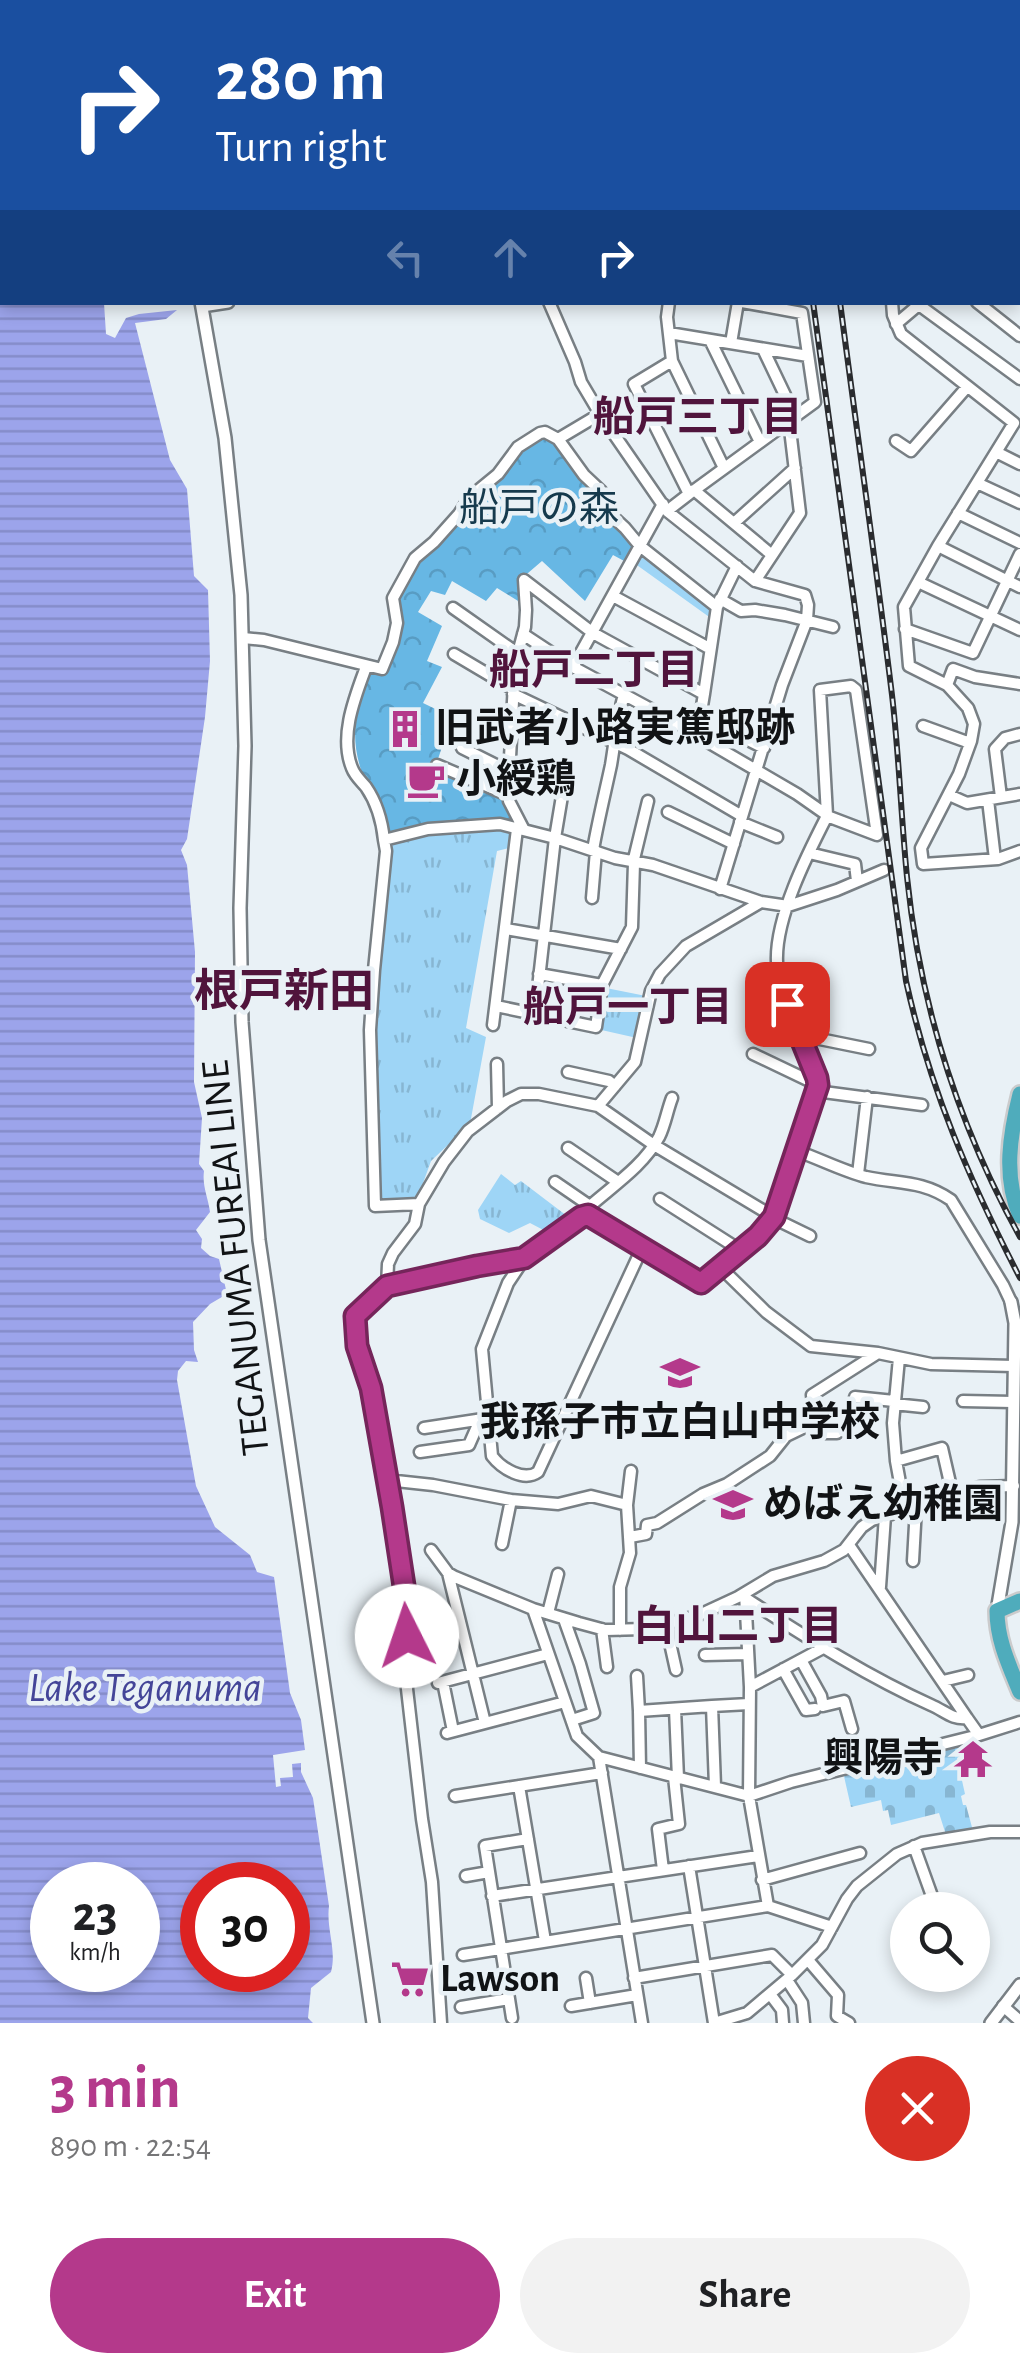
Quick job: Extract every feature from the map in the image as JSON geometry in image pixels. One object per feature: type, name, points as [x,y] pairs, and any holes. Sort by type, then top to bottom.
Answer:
[{"type":"highway","points":[[1020,1094],[1010,1158],[1012,1195],[1020,1216]]},
{"type":"highway","points":[[1020,1601],[997,1611],[998,1636],[1016,1669],[1020,1692]]},
{"type":"street","name":"TEGANUMA FUREAI LINE","points":[[201,305],[231,483],[244,638],[242,1022],[256,1206],[373,2023]]},
{"type":"street","points":[[550,305],[576,362],[580,382],[665,507],[755,581],[805,596],[808,605],[807,620],[782,685],[720,888]]},
{"type":"street","points":[[668,305],[672,360],[724,468]]},
{"type":"street","points":[[731,343],[745,305]]},
{"type":"street","points":[[893,305],[896,324],[912,345],[1018,420],[904,607],[909,666],[947,685],[968,708],[974,724],[949,796],[921,848],[922,864],[995,860],[1020,852]]},
{"type":"street","points":[[896,324],[919,305]]},
{"type":"street","points":[[921,305],[1020,379]]},
{"type":"street","points":[[981,305],[1020,336]]},
{"type":"street","points":[[573,667],[665,507],[692,492],[815,402],[802,313],[792,307]]},
{"type":"street","points":[[668,334],[808,356]]},
{"type":"street","points":[[710,340],[760,442]]},
{"type":"street","points":[[755,581],[800,513],[792,418],[763,348]]},
{"type":"street","points":[[672,360],[634,384],[692,492],[772,556]]},
{"type":"street","points":[[896,440],[911,451],[967,387]]},
{"type":"street","points":[[558,439],[600,414]]},
{"type":"street","points":[[244,638],[382,669],[397,622],[393,598],[415,558],[460,514],[470,497],[498,474],[518,447],[546,432],[571,454],[584,475],[601,491],[610,514],[640,546],[718,603],[740,611],[755,610],[833,627]]},
{"type":"street","points":[[996,452],[1020,464]]},
{"type":"street","points":[[734,524],[795,468]]},
{"type":"street","points":[[977,483],[1020,503]]},
{"type":"street","points":[[958,513],[1020,543]]},
{"type":"street","points":[[938,546],[1020,587]]},
{"type":"street","points":[[906,629],[973,653],[1020,554]]},
{"type":"street","points":[[696,736],[718,603],[737,566]]},
{"type":"street","points":[[494,1025],[521,830],[508,795],[513,692],[526,610],[524,580],[593,633],[704,694]]},
{"type":"street","points":[[918,582],[1020,630]]},
{"type":"street","points":[[613,596],[710,648]]},
{"type":"street","points":[[452,608],[517,653]]},
{"type":"street","points":[[523,634],[573,667],[797,794],[827,816],[877,835],[856,690],[852,686],[820,690],[827,816],[798,875],[776,963],[787,1004],[815,1071],[817,1088],[773,1218],[758,1236],[701,1283],[589,1210],[554,1182]]},
{"type":"street","points":[[454,654],[513,692],[652,762],[741,819],[777,837]]},
{"type":"street","points":[[366,666],[353,702],[348,740],[354,774],[372,798],[386,851],[370,1030],[375,1206],[420,1204]]},
{"type":"street","points":[[947,685],[954,669],[975,677],[1020,684]]},
{"type":"street","points":[[592,898],[594,851],[624,695]]},
{"type":"street","points":[[923,726],[970,742]]},
{"type":"street","points":[[734,733],[764,748]]},
{"type":"street","points":[[1001,798],[995,749],[1006,738],[1020,734]]},
{"type":"street","points":[[462,748],[510,772]]},
{"type":"street","points":[[438,766],[508,795]]},
{"type":"street","points":[[535,1014],[567,766]]},
{"type":"street","points":[[949,796],[967,802],[1020,794]]},
{"type":"street","points":[[988,800],[995,860]]},
{"type":"street","points":[[496,1006],[596,1026],[602,985],[632,927],[634,863],[648,802]]},
{"type":"street","points":[[668,812],[734,844]]},
{"type":"street","points":[[384,840],[428,830],[500,824],[652,865],[761,902],[788,906],[884,870]]},
{"type":"street","points":[[808,853],[855,864],[858,882]]},
{"type":"street","points":[[598,1106],[635,1062],[651,991],[660,974],[686,946],[761,902]]},
{"type":"street","points":[[506,929],[621,949]]},
{"type":"street","points":[[539,974],[602,985]]},
{"type":"street","points":[[800,1036],[869,1050]]},
{"type":"street","points":[[754,1054],[817,1088],[922,1105]]},
{"type":"street","points":[[497,1064],[498,1108]]},
{"type":"street","points":[[568,1072],[615,1086]]},
{"type":"street","points":[[387,1286],[390,1258],[415,1224],[420,1204],[454,1146],[512,1098],[528,1094],[598,1106],[773,1218],[810,1236]]},
{"type":"street","points":[[643,1246],[536,1474],[526,1477],[494,1460],[485,1419],[482,1349],[508,1282],[524,1258],[581,1217],[641,1162],[662,1130],[672,1098]]},
{"type":"street","points":[[858,1174],[867,1098]]},
{"type":"street","points":[[568,1148],[618,1182]]},
{"type":"street","points":[[798,1151],[858,1174],[918,1184],[951,1200],[1011,1302],[1015,1323],[1016,1480],[997,1611]]},
{"type":"street","points":[[660,1199],[740,1250]]},
{"type":"street","points":[[441,2023],[432,1882],[407,1689],[406,1599],[377,1416],[357,1346],[354,1319],[387,1286],[524,1258]]},
{"type":"street","points":[[720,1267],[766,1312],[810,1346],[878,1353],[930,1364],[1014,1366]]},
{"type":"street","points":[[837,1432],[824,1433],[815,1422],[812,1395],[878,1353]]},
{"type":"street","points":[[899,1358],[894,1402],[896,1462],[910,1509],[913,1561]]},
{"type":"street","points":[[856,1397],[923,1407]]},
{"type":"street","points":[[963,1401],[1013,1402]]},
{"type":"street","points":[[424,1428],[485,1419]]},
{"type":"street","points":[[420,1452],[468,1445],[485,1419]]},
{"type":"street","points":[[630,1537],[646,1534],[647,1525],[756,1466],[786,1436],[815,1422]]},
{"type":"street","points":[[896,1462],[942,1448],[954,1496]]},
{"type":"street","points":[[620,1630],[620,1587],[630,1553],[627,1505],[631,1471]]},
{"type":"street","points":[[387,1480],[511,1500],[558,1504],[592,1496],[627,1505]]},
{"type":"street","points":[[448,1573],[564,1619],[602,1629],[646,1629],[698,1616],[745,1596],[772,1576],[824,1561],[849,1545],[866,1523],[980,1487],[1016,1480]]},
{"type":"street","points":[[502,1544],[511,1500]]},
{"type":"street","points":[[880,1588],[885,1516]]},
{"type":"street","points":[[849,1545],[979,1735]]},
{"type":"street","points":[[431,1550],[448,1573],[484,1723]]},
{"type":"street","points":[[548,1614],[558,1574]]},
{"type":"street","points":[[745,1596],[850,1665],[946,1715],[967,1718]]},
{"type":"street","points":[[745,1596],[750,1687],[749,1796],[768,1906]]},
{"type":"street","points":[[532,1609],[577,1736],[599,1756],[749,1796],[1020,1722]]},
{"type":"street","points":[[564,1619],[594,1714],[572,1720]]},
{"type":"street","points":[[666,1625],[676,1670]]},
{"type":"street","points":[[602,1629],[607,1667]]},
{"type":"street","points":[[750,1687],[823,1648]]},
{"type":"street","points":[[548,1654],[441,1682],[450,1732],[566,1702]]},
{"type":"street","points":[[704,1655],[748,1654]]},
{"type":"street","points":[[801,1660],[824,1706],[844,1700],[852,1729]]},
{"type":"street","points":[[555,1672],[581,1666]]},
{"type":"street","points":[[784,1669],[806,1710],[815,1709]]},
{"type":"street","points":[[943,1680],[968,1674]]},
{"type":"street","points":[[637,1676],[640,1768]]},
{"type":"street","points":[[638,1711],[749,1704]]},
{"type":"street","points":[[712,1706],[714,1786]]},
{"type":"street","points":[[663,1870],[658,1829],[680,1824],[675,1710]]},
{"type":"street","points":[[599,1756],[642,2023]]},
{"type":"street","points":[[454,1796],[602,1773]]},
{"type":"street","points":[[520,1786],[545,1941]]},
{"type":"street","points":[[689,1866],[714,2023],[747,2018],[822,1945],[858,1886],[897,1854],[914,1846],[990,1832],[1020,1832]]},
{"type":"street","points":[[512,2018],[485,1846],[528,1839]]},
{"type":"street","points":[[914,1846],[931,1892]]},
{"type":"street","points":[[762,1880],[860,1853]]},
{"type":"street","points":[[492,1896],[758,1856]]},
{"type":"street","points":[[466,1876],[489,1872]]},
{"type":"street","points":[[464,1955],[768,1906],[832,1928]]},
{"type":"street","points":[[634,1978],[772,1955],[802,2002],[804,2023]]},
{"type":"street","points":[[808,1960],[838,1995],[837,2016],[848,2023]]},
{"type":"street","points":[[586,1978],[590,2003]]},
{"type":"street","points":[[991,2023],[1020,1986]]},
{"type":"street","points":[[770,1994],[782,2010],[783,2023]]},
{"type":"street","points":[[571,2006],[637,1995]]},
{"type":"street","points":[[461,2008],[509,1999]]},
{"type":"street","points":[[1003,2006],[1020,2021]]},
{"type":"green space","name":"船戸の森","points":[[546,436],[558,441],[598,494],[603,512],[634,545],[626,562],[613,555],[585,601],[542,561],[521,579],[523,604],[497,588],[486,601],[452,581],[445,595],[431,591],[418,612],[442,626],[427,661],[442,667],[423,703],[452,717],[435,768],[505,799],[515,825],[500,821],[387,833],[357,755],[356,719],[367,672],[385,671],[398,600],[418,564],[472,498],[520,449]]},
{"type":"green space","points":[[641,549],[715,607],[712,619],[634,563]]},
{"type":"green space","points":[[499,828],[510,832],[509,848],[497,851],[466,1028],[486,1037],[470,1124],[431,1161],[418,1197],[380,1203],[373,1035],[387,843],[429,832]]},
{"type":"green space","points":[[606,988],[646,996],[637,1038],[597,1029]]},
{"type":"green space","points":[[501,1174],[515,1185],[521,1181],[571,1219],[551,1234],[530,1223],[509,1233],[480,1219],[478,1210]]},
{"type":"green space","points":[[958,1745],[965,1794],[961,1796],[973,1831],[946,1835],[939,1813],[891,1825],[881,1800],[851,1807],[843,1772]]},
{"type":"water","name":"Lake Teganuma","points":[[0,305],[104,305],[106,334],[115,338],[126,318],[177,310],[166,319],[135,323],[170,460],[187,489],[194,576],[208,590],[210,661],[205,717],[187,839],[181,850],[187,865],[195,952],[194,1082],[202,1118],[199,1164],[204,1171],[210,1212],[196,1230],[202,1239],[201,1248],[219,1259],[227,1294],[210,1304],[193,1322],[198,1362],[186,1361],[177,1380],[196,1486],[215,1527],[250,1555],[257,1572],[274,1577],[290,1693],[301,1720],[305,1750],[273,1755],[276,1787],[281,1786],[280,1778],[293,1777],[292,1764],[301,1763],[313,1798],[329,1906],[333,1964],[331,1972],[311,1988],[308,2018],[313,2023],[0,2023]]},
{"type":"railway","points":[[813,305],[906,981],[953,1133],[1020,1278]]},
{"type":"railway","points":[[840,305],[892,695],[907,877],[921,971],[960,1108],[1020,1237]]},
{"type":"place","name":"旧武者小路実篤邸跡","points":[[405,729]]},
{"type":"place","name":"小綬鶏","points":[[426,780]]},
{"type":"place","name":"我孫子市立白山中学校","points":[[680,1373]]},
{"type":"place","name":"めばえ幼稚園","points":[[733,1505]]},
{"type":"place","name":"興陽寺","points":[[973,1759]]},
{"type":"place","name":"Lawson","points":[[410,1979]]},
{"type":"district","name":"船戸三丁目","points":[[698,418]]},
{"type":"district","name":"船戸二丁目","points":[[594,671]]},
{"type":"district","name":"根戸新田","points":[[284,992]]},
{"type":"district","name":"船戸一丁目","points":[[628,1008]]},
{"type":"district","name":"白山二丁目","points":[[738,1627]]},
{"type":"route","points":[[407,1636],[406,1599],[392,1507],[371,1388],[357,1346],[355,1316],[387,1286],[524,1258],[588,1215],[701,1283],[768,1226],[778,1208],[806,1124],[817,1078],[787,1004]]}]
